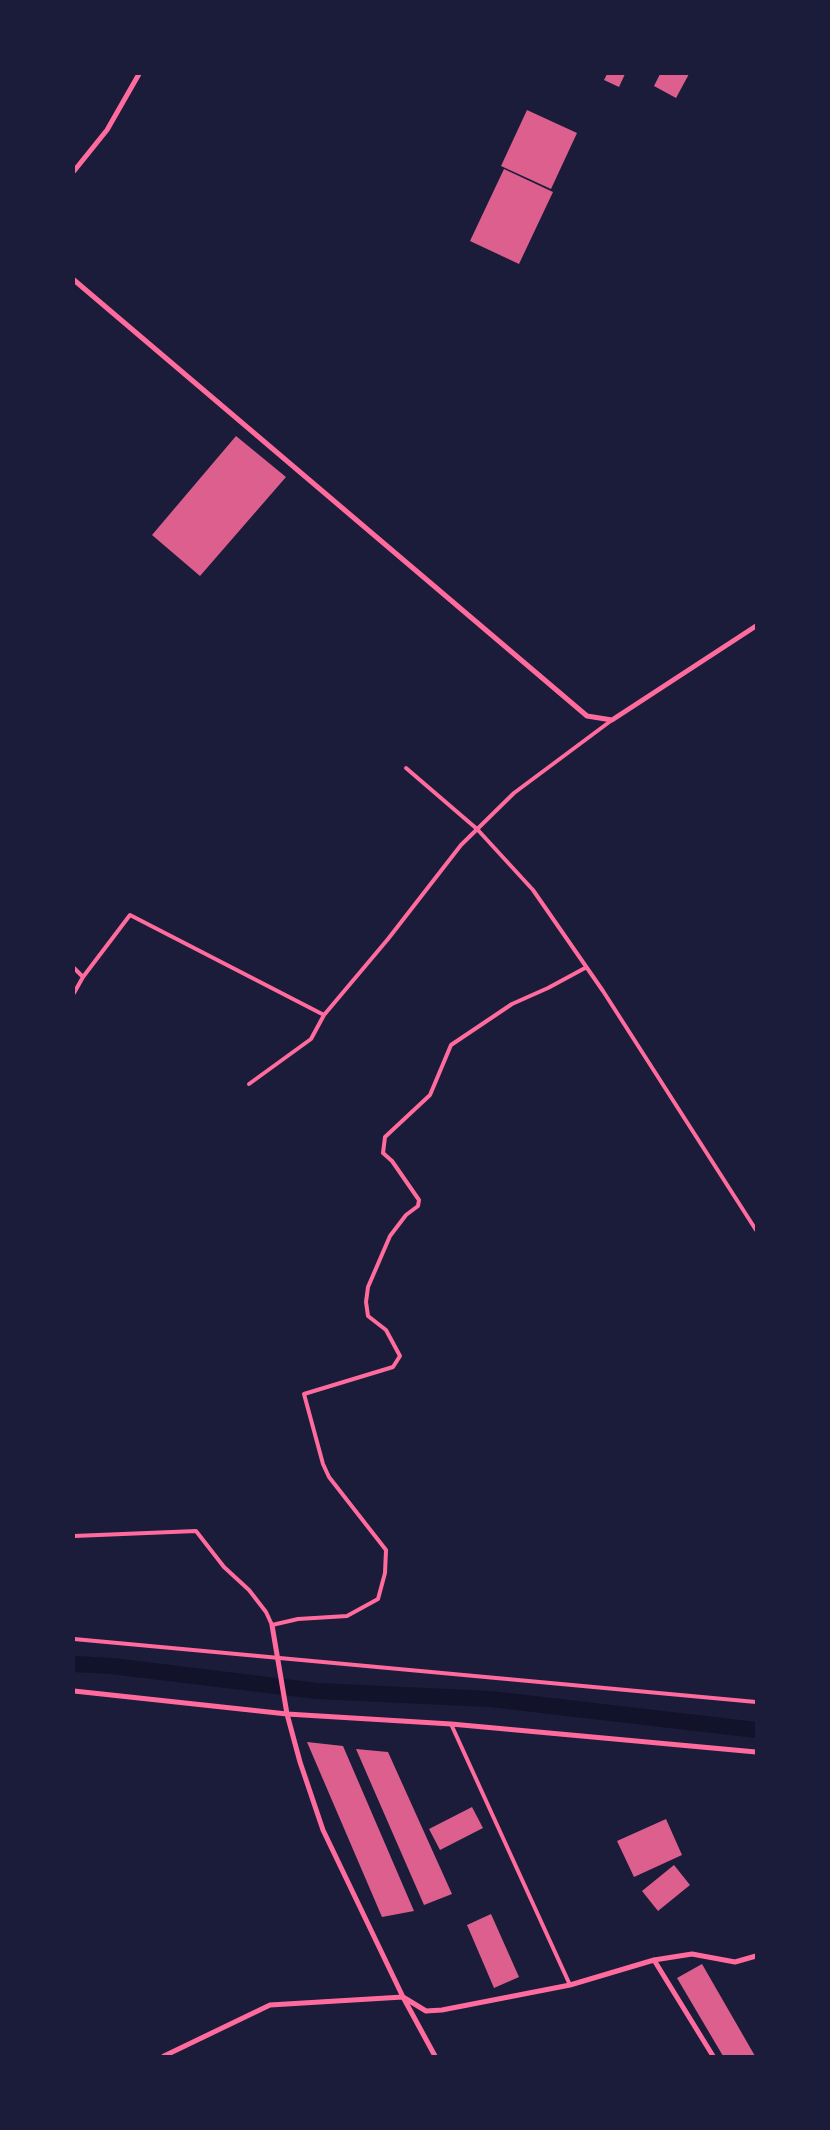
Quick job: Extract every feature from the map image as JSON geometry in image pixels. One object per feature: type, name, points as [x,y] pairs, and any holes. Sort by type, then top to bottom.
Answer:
[{"type":"street","points":[[74,171],[107,130],[139,74]]},
{"type":"street","points":[[74,280],[587,716],[612,720],[756,626]]},
{"type":"street","points":[[272,1625],[281,1666],[287,1714],[322,1830],[403,1997],[435,2056]]},
{"type":"street","points":[[74,1691],[287,1714],[451,1724],[756,1752]]},
{"type":"street","points":[[164,2056],[270,2005],[403,1997],[426,2011],[570,1985],[654,1960],[692,1954],[735,1962],[756,1956]]},
{"type":"street","points":[[654,1960],[713,2056]]},
{"type":"lane","points":[[249,1084],[311,1039],[324,1015],[388,939],[461,844],[514,793],[612,720]]},
{"type":"lane","points":[[406,768],[477,829],[533,890],[585,968],[603,991],[756,1230]]},
{"type":"lane","points":[[74,993],[83,976],[130,915],[324,1015]]},
{"type":"lane","points":[[74,968],[83,976]]},
{"type":"lane","points":[[74,1536],[196,1531],[224,1566],[249,1590],[266,1612],[272,1625],[298,1618],[347,1616],[378,1599],[385,1572],[386,1550],[329,1477],[323,1464],[304,1394],[394,1368],[400,1356],[386,1330],[368,1316],[366,1302],[368,1287],[390,1236],[406,1215],[418,1206],[419,1200],[392,1161],[383,1153],[386,1137],[430,1095],[451,1044],[512,1004],[548,988],[585,968]]},
{"type":"lane","points":[[74,1639],[756,1702]]},
{"type":"lane","points":[[451,1724],[570,1985]]},
{"type":"building","points":[[607,74],[625,74],[619,87],[604,80]]},
{"type":"building","points":[[660,74],[689,74],[676,98],[654,86]]},
{"type":"building","points":[[527,110],[577,133],[551,189],[501,166]]},
{"type":"building","points":[[504,169],[553,192],[519,264],[470,241]]},
{"type":"building","points":[[236,436],[286,477],[200,576],[152,535]]},
{"type":"building","points":[[307,1742],[343,1746],[414,1911],[382,1917]]},
{"type":"building","points":[[356,1749],[388,1752],[452,1894],[424,1905]]},
{"type":"building","points":[[472,1807],[483,1828],[440,1850],[429,1829]]},
{"type":"building","points":[[666,1819],[682,1855],[634,1877],[617,1841]]},
{"type":"building","points":[[674,1865],[690,1885],[658,1911],[642,1891]]},
{"type":"building","points":[[491,1914],[519,1977],[494,1988],[467,1925]]},
{"type":"building","points":[[702,1964],[755,2056],[723,2056],[677,1978]]},
{"type":"waterway","points":[[74,1664],[112,1666],[317,1691],[491,1699],[756,1730]]}]
